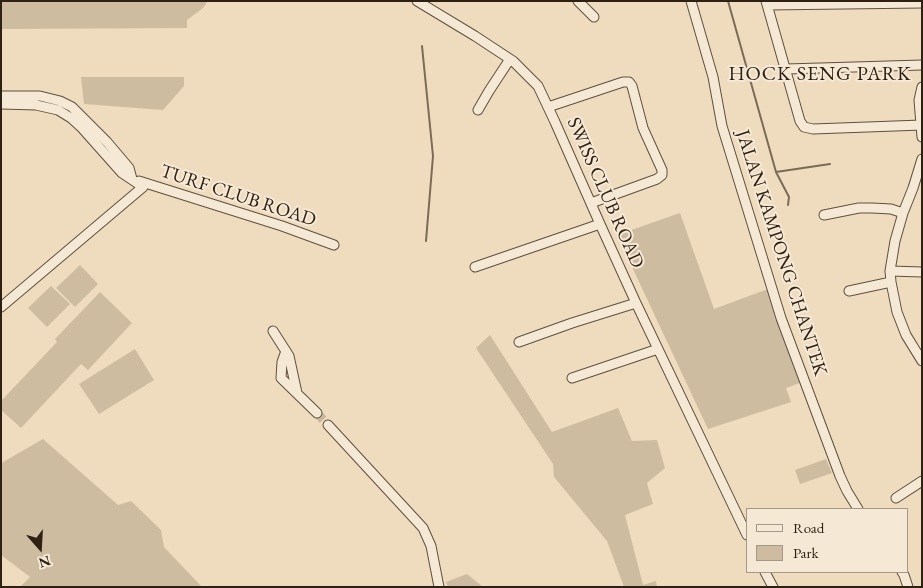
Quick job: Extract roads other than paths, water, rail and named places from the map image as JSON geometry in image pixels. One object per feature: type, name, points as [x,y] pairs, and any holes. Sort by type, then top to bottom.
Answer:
[{"type":"street","name":"SWISS CLUB ROAD","points":[[417,1],[510,59],[538,86],[636,303],[746,533]]},
{"type":"street","points":[[578,1],[594,17]]},
{"type":"street","name":"JALAN KAMPONG CHANTEK","points":[[691,1],[714,77],[722,126],[781,318],[840,476],[857,508]]},
{"type":"street","points":[[921,125],[813,129],[804,127],[800,121],[767,3],[922,3]]},
{"type":"street","points":[[478,110],[510,59]]},
{"type":"street","points":[[786,69],[922,66]]},
{"type":"street","points":[[548,107],[623,82],[629,82],[632,86],[643,128],[662,170],[662,175],[657,179],[591,203]]},
{"type":"street","points":[[922,87],[919,100],[922,137]]},
{"type":"street","name":"TURF CLUB ROAD","points":[[1,96],[40,96],[60,101],[72,107],[110,152],[122,173],[144,188],[1,307]]},
{"type":"street","name":"TURF CLUB ROAD","points":[[1,104],[36,105],[58,110],[71,118],[110,152]]},
{"type":"street","points":[[922,159],[903,212],[895,241],[890,271],[897,312],[906,336],[922,361]]},
{"type":"street","name":"TURF CLUB ROAD","points":[[132,179],[282,226],[334,245]]},
{"type":"street","points":[[824,215],[858,208],[890,209],[903,212]]},
{"type":"street","points":[[475,267],[600,224]]},
{"type":"street","points":[[890,271],[922,272]]},
{"type":"street","points":[[849,291],[891,282]]},
{"type":"street","points":[[520,342],[636,303]]},
{"type":"street","points":[[273,331],[289,356],[298,395]]},
{"type":"street","points":[[572,378],[658,349]]},
{"type":"street","points":[[286,351],[280,370],[281,378],[316,413]]},
{"type":"street","points":[[285,381],[292,369]]},
{"type":"street","points":[[328,425],[423,528],[431,546],[439,587]]},
{"type":"street","points":[[896,498],[922,481]]},
{"type":"street","points":[[765,573],[772,587]]},
{"type":"street","points":[[902,573],[908,587]]},
{"type":"waterway","points":[[728,1],[776,172],[789,197],[788,205]]},
{"type":"waterway","points":[[422,46],[433,156],[426,241]]},
{"type":"waterway","points":[[776,172],[830,164]]},
{"type":"tunnel","points":[[317,413],[328,425]]},
{"type":"district","name":"HOCK SENG PARK","points":[[820,75]]}]
